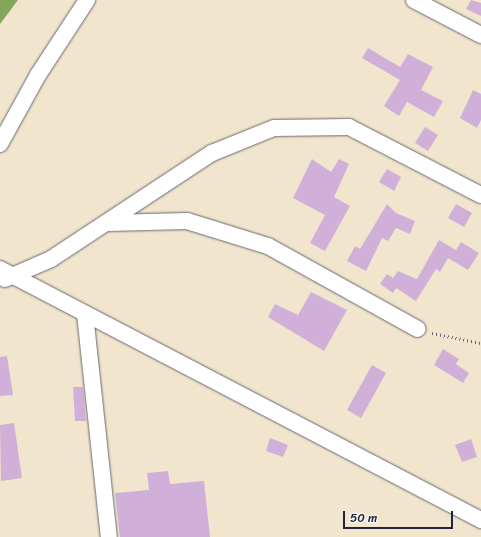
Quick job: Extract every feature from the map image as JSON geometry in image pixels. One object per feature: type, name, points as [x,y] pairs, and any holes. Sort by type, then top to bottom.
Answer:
[{"type":"street","points":[[0,144],[38,75],[87,0]]},
{"type":"street","points":[[414,0],[481,35]]},
{"type":"street","points":[[4,276],[51,259],[108,224],[212,153],[274,128],[349,127],[481,195]]},
{"type":"street","points":[[108,224],[187,221],[268,246],[418,329]]},
{"type":"street","points":[[4,276],[85,314],[481,520]]},
{"type":"street","points":[[85,314],[110,537]]},
{"type":"path","points":[[418,329],[481,343]]},
{"type":"green space","points":[[0,0],[18,0],[0,24]]},
{"type":"building","points":[[471,0],[481,3],[481,16],[466,9]]},
{"type":"building","points":[[368,48],[400,67],[408,54],[433,67],[421,90],[443,101],[434,117],[407,102],[399,116],[384,106],[400,80],[362,58]]},
{"type":"building","points":[[473,90],[481,94],[481,120],[477,128],[460,118]]},
{"type":"building","points":[[425,127],[438,135],[428,151],[415,143]]},
{"type":"building","points":[[312,159],[331,172],[339,159],[349,164],[334,197],[350,206],[325,251],[310,243],[325,215],[293,198]]},
{"type":"building","points":[[387,169],[401,177],[394,191],[379,182]]},
{"type":"building","points":[[387,204],[396,213],[415,221],[410,234],[396,228],[388,241],[382,238],[366,271],[347,261],[355,246],[360,249]]},
{"type":"building","points":[[456,204],[472,213],[464,227],[448,218]]},
{"type":"building","points":[[439,240],[456,250],[461,242],[479,253],[468,270],[448,258],[440,272],[436,269],[416,301],[396,288],[393,293],[380,284],[387,274],[393,278],[398,271],[417,279]]},
{"type":"building","points":[[311,292],[347,310],[324,351],[268,317],[275,304],[298,315]]},
{"type":"building","points":[[443,349],[459,359],[456,364],[469,373],[463,383],[434,365]]},
{"type":"building","points":[[7,356],[13,395],[0,396],[0,357]]},
{"type":"building","points":[[372,365],[386,373],[361,418],[347,410]]},
{"type":"building","points":[[73,387],[83,387],[86,421],[75,421]]},
{"type":"building","points":[[14,423],[22,478],[1,481],[0,425]]},
{"type":"building","points":[[270,438],[288,445],[283,457],[266,451]]},
{"type":"building","points":[[471,439],[477,457],[462,462],[455,445]]},
{"type":"building","points":[[168,471],[170,484],[204,481],[210,537],[120,537],[115,493],[149,490],[147,473]]}]
